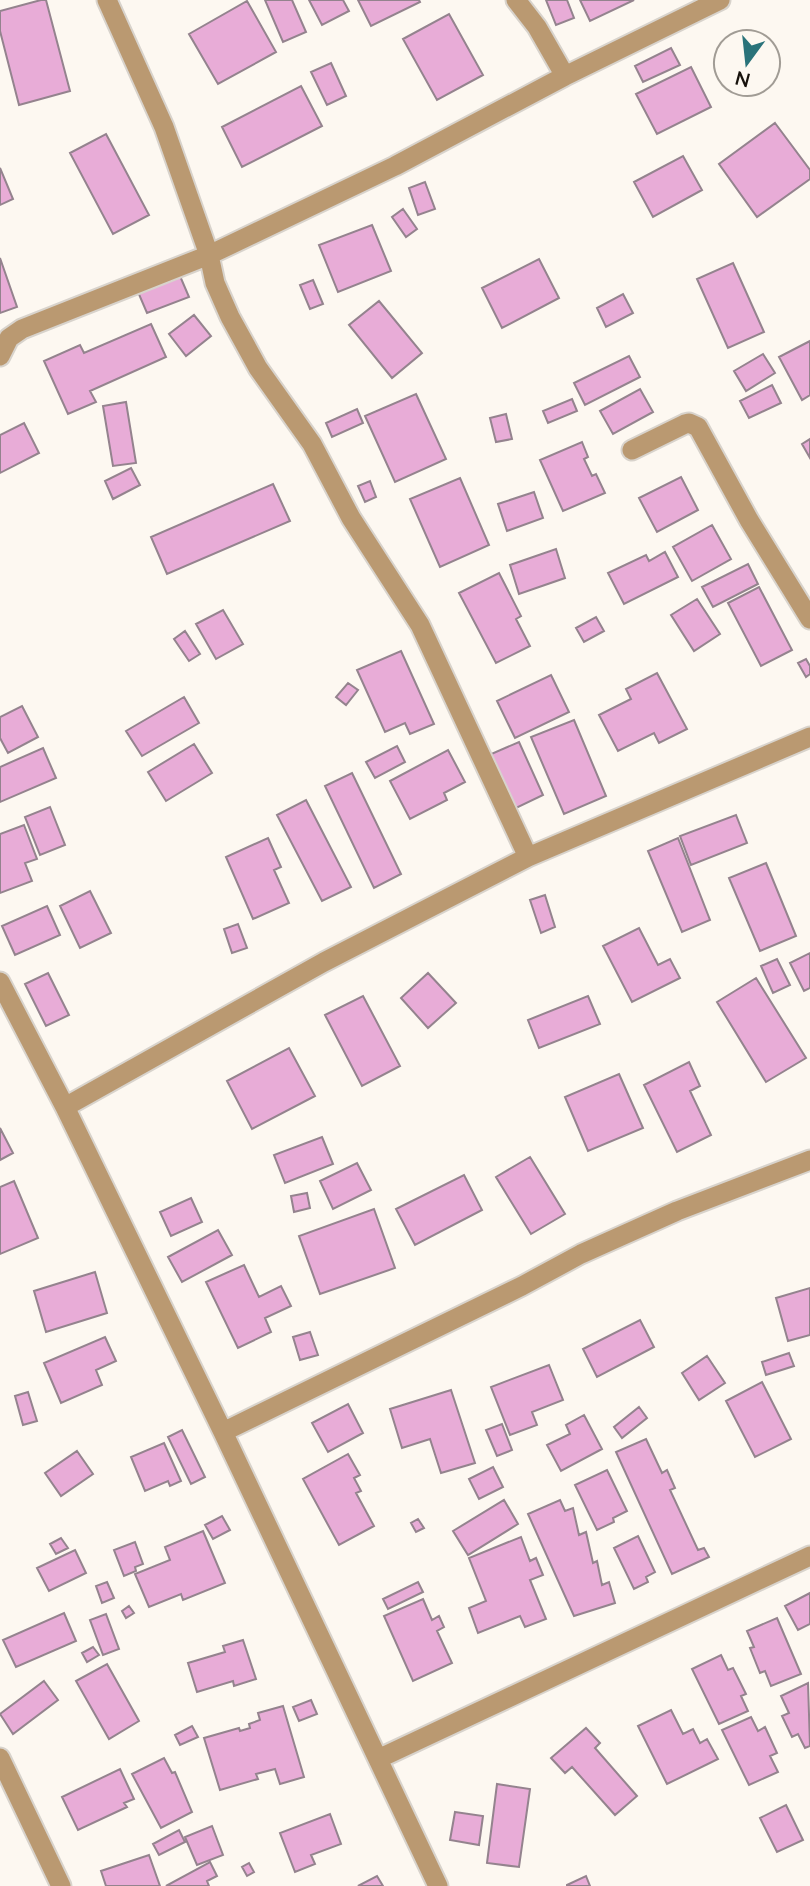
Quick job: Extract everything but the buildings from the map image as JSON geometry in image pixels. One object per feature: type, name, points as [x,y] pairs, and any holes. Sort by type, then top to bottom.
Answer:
[{"type":"street","points":[[107,0],[164,127],[209,255],[215,283],[230,317],[258,368],[312,444],[351,518],[420,625],[528,857]]},
{"type":"street","points":[[516,0],[537,27],[565,76]]},
{"type":"street","points":[[0,356],[9,338],[22,328],[209,255],[395,166],[565,76],[720,0]]},
{"type":"street","points":[[632,450],[685,424],[698,426],[749,520],[810,619]]},
{"type":"street","points":[[65,1107],[324,962],[528,857],[810,737]]},
{"type":"street","points":[[0,982],[4,1004],[65,1107],[223,1432],[438,1886]]},
{"type":"street","points":[[223,1432],[522,1286],[581,1254],[677,1211],[810,1160]]},
{"type":"street","points":[[378,1759],[810,1556]]},
{"type":"street","points":[[0,1758],[61,1886]]}]
